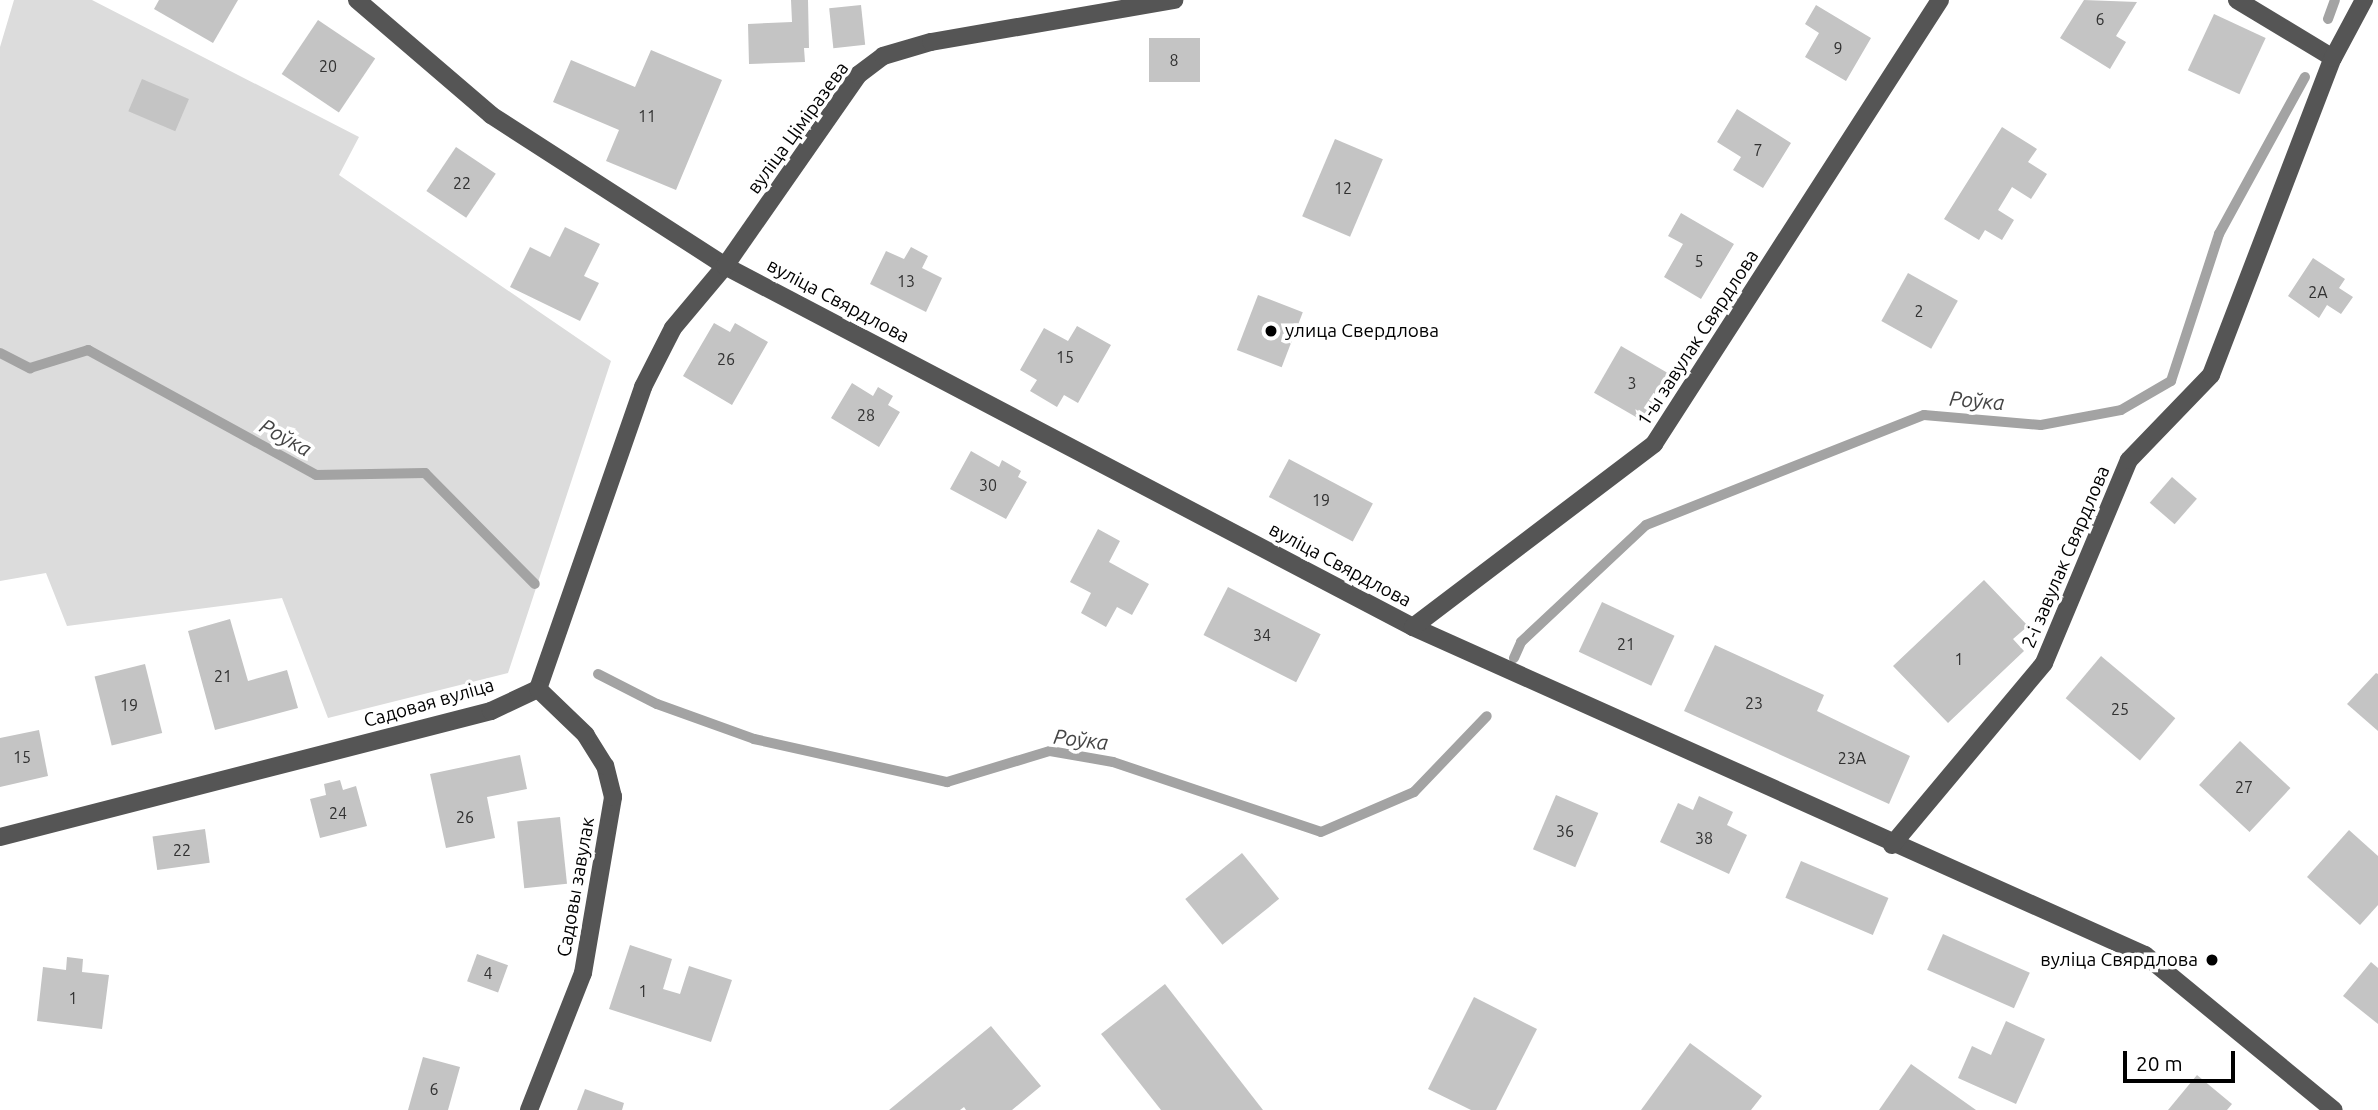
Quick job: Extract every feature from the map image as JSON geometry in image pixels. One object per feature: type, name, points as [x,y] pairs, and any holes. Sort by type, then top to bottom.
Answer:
[{"type":"street","name":"вуліца Свярдлова","points":[[356,0],[491,115],[725,266],[1413,627],[1892,845],[2145,956],[2333,1110]]},
{"type":"street","name":"вуліца Ціміразева","points":[[725,266],[858,75],[883,56],[932,42],[1174,0]]},
{"type":"street","name":"1-ы завулак Свярдлова","points":[[1413,627],[1654,444],[1940,0]]},
{"type":"street","points":[[2237,0],[2333,58]]},
{"type":"street","name":"2-і завулак Свярдлова","points":[[1892,845],[2044,663],[2129,460],[2211,375],[2333,58],[2364,0]]},
{"type":"street","points":[[538,689],[643,387],[673,328],[725,266]]},
{"type":"street","name":"Садовая вуліца","points":[[0,837],[491,711],[538,689]]},
{"type":"street","name":"Садовы завулак","points":[[529,1110],[583,973],[613,797],[605,766],[586,735],[538,689]]},
{"type":"street","points":[[0,837],[0,848]]},
{"type":"shaded area","points":[[14,0],[92,0],[359,137],[339,175],[611,361],[508,673],[328,718],[282,598],[67,626],[46,573],[0,581],[0,47]]},
{"type":"building","points":[[159,0],[238,0],[213,43],[154,9]]},
{"type":"building","points":[[791,0],[808,0],[809,48],[804,48],[805,62],[749,64],[748,24],[792,22]]},
{"type":"building","points":[[2084,0],[2137,2],[2116,36],[2126,42],[2110,69],[2060,38]]},
{"type":"building","points":[[861,5],[865,45],[833,48],[829,8]]},
{"type":"building","points":[[1816,5],[1871,38],[1846,81],[1805,57],[1819,33],[1805,24]]},
{"type":"building","points":[[2214,14],[2266,38],[2239,94],[2188,70]]},
{"type":"building","points":[[318,20],[375,59],[339,112],[282,74]]},
{"type":"building","points":[[1149,38],[1200,38],[1200,82],[1149,82]]},
{"type":"building","points":[[651,50],[722,80],[676,190],[606,161],[619,130],[553,102],[571,60],[635,87]]},
{"type":"building","points":[[142,79],[189,99],[175,131],[128,111]]},
{"type":"building","points":[[1737,109],[1791,143],[1763,188],[1733,170],[1741,157],[1717,142]]},
{"type":"building","points":[[2002,127],[2037,149],[2028,162],[2047,174],[2031,199],[2012,187],[1998,210],[2014,220],[2002,240],[1985,230],[1979,240],[1944,219]]},
{"type":"building","points":[[1335,139],[1383,159],[1350,237],[1302,216]]},
{"type":"building","points":[[456,147],[496,174],[466,218],[426,191]]},
{"type":"building","points":[[1681,213],[1734,244],[1701,299],[1664,277],[1683,244],[1668,236]]},
{"type":"building","points":[[565,227],[600,244],[584,276],[599,283],[580,321],[510,287],[530,247],[550,257]]},
{"type":"building","points":[[911,247],[928,256],[922,268],[942,278],[926,312],[870,284],[886,251],[904,259]]},
{"type":"building","points":[[2313,258],[2345,279],[2339,288],[2353,297],[2341,314],[2327,305],[2319,318],[2288,296]]},
{"type":"building","points":[[1908,273],[1958,301],[1931,349],[1881,321]]},
{"type":"building","name":"улица Свердлова","points":[[1258,295],[1303,312],[1282,367],[1237,350]]},
{"type":"building","points":[[714,323],[730,332],[735,323],[768,342],[732,405],[683,376]]},
{"type":"building","points":[[1077,326],[1111,345],[1078,403],[1064,395],[1057,407],[1030,391],[1037,380],[1020,370],[1044,328],[1068,341]]},
{"type":"building","points":[[1621,346],[1669,374],[1642,421],[1594,393]]},
{"type":"building","points":[[852,383],[873,396],[878,387],[893,396],[888,405],[900,412],[879,447],[831,418]]},
{"type":"building","points":[[971,451],[999,467],[1002,460],[1021,471],[1018,477],[1027,482],[1006,519],[950,489]]},
{"type":"building","points":[[1289,459],[1373,504],[1353,542],[1269,497]]},
{"type":"building","points":[[2172,477],[2197,499],[2175,524],[2150,503]]},
{"type":"building","points":[[1098,529],[1120,541],[1109,562],[1149,584],[1132,615],[1117,607],[1106,627],[1081,613],[1091,593],[1070,582]]},
{"type":"building","points":[[1984,580],[2028,626],[2013,639],[2024,651],[1948,723],[1893,666]]},
{"type":"building","points":[[1228,587],[1321,634],[1296,682],[1203,635]]},
{"type":"building","points":[[1602,602],[1675,636],[1651,686],[1579,652]]},
{"type":"building","points":[[230,619],[248,681],[287,670],[298,708],[215,730],[188,631]]},
{"type":"building","points":[[1715,645],[1824,695],[1817,711],[1910,756],[1889,804],[1684,711]]},
{"type":"building","points":[[2101,656],[2175,718],[2140,760],[2066,698]]},
{"type":"building","points":[[145,664],[162,733],[112,745],[95,677]]},
{"type":"building","points":[[2376,673],[2378,674],[2378,731],[2347,704]]},
{"type":"building","points":[[39,730],[48,776],[0,787],[0,738]]},
{"type":"building","points":[[2240,741],[2290,788],[2250,832],[2199,785]]},
{"type":"building","points":[[520,755],[527,789],[487,797],[495,838],[446,848],[430,774]]},
{"type":"building","points":[[340,780],[343,790],[356,786],[367,826],[320,838],[310,799],[326,795],[324,784]]},
{"type":"building","points":[[1556,795],[1598,813],[1575,867],[1533,849]]},
{"type":"building","points":[[1699,796],[1733,812],[1727,825],[1747,835],[1729,874],[1660,842],[1678,803],[1693,810]]},
{"type":"building","points":[[560,817],[567,884],[524,888],[517,821]]},
{"type":"building","points":[[205,829],[210,863],[157,870],[153,836]]},
{"type":"building","points":[[2349,830],[2378,856],[2378,905],[2360,925],[2307,877]]},
{"type":"building","points":[[1242,853],[1279,899],[1222,945],[1185,899]]},
{"type":"building","points":[[1801,861],[1888,898],[1873,935],[1785,898]]},
{"type":"building","points":[[1943,934],[2030,973],[2014,1008],[1927,970]]},
{"type":"building","points":[[630,945],[672,959],[663,989],[680,994],[689,966],[732,980],[711,1042],[609,1009]]},
{"type":"building","points":[[477,954],[508,965],[498,993],[467,981]]},
{"type":"building","points":[[67,957],[83,959],[82,972],[109,975],[102,1029],[37,1021],[43,967],[66,970]]},
{"type":"building","points":[[2371,962],[2378,968],[2378,1024],[2343,996]]},
{"type":"building","points":[[1165,984],[1263,1110],[1161,1110],[1101,1034]]},
{"type":"building","points":[[1474,997],[1537,1029],[1496,1110],[1471,1110],[1428,1089]]},
{"type":"building","points":[[2006,1021],[2045,1039],[2016,1104],[1958,1078],[1972,1046],[1991,1055]]},
{"type":"building","points":[[991,1026],[1041,1086],[1012,1110],[966,1110],[964,1107],[960,1110],[889,1110]]},
{"type":"building","points":[[1690,1043],[1762,1096],[1751,1110],[1641,1110]]},
{"type":"building","points":[[423,1057],[460,1067],[448,1110],[408,1110]]},
{"type":"building","points":[[1911,1064],[1976,1110],[1879,1110]]},
{"type":"building","points":[[2197,1075],[2232,1104],[2227,1110],[2168,1110]]},
{"type":"building","points":[[585,1089],[624,1103],[622,1110],[577,1110]]},
{"type":"waterway","name":"Роўка","points":[[2328,19],[2335,0]]},
{"type":"waterway","name":"Роўка","points":[[1514,658],[1521,642],[1646,525],[1924,415],[2041,425],[2121,410],[2171,381],[2219,234],[2305,77]]},
{"type":"waterway","name":"Роўка","points":[[0,353],[30,368],[88,350],[316,475],[425,473],[535,584]]},
{"type":"waterway","name":"Роўка","points":[[598,674],[657,704],[754,739],[947,782],[1050,751],[1113,762],[1321,832],[1414,792],[1487,716]]},
{"type":"place","name":"улица Свердлова","points":[[1271,331]]},
{"type":"place","name":"вуліца Свярдлова","points":[[2212,960]]}]
